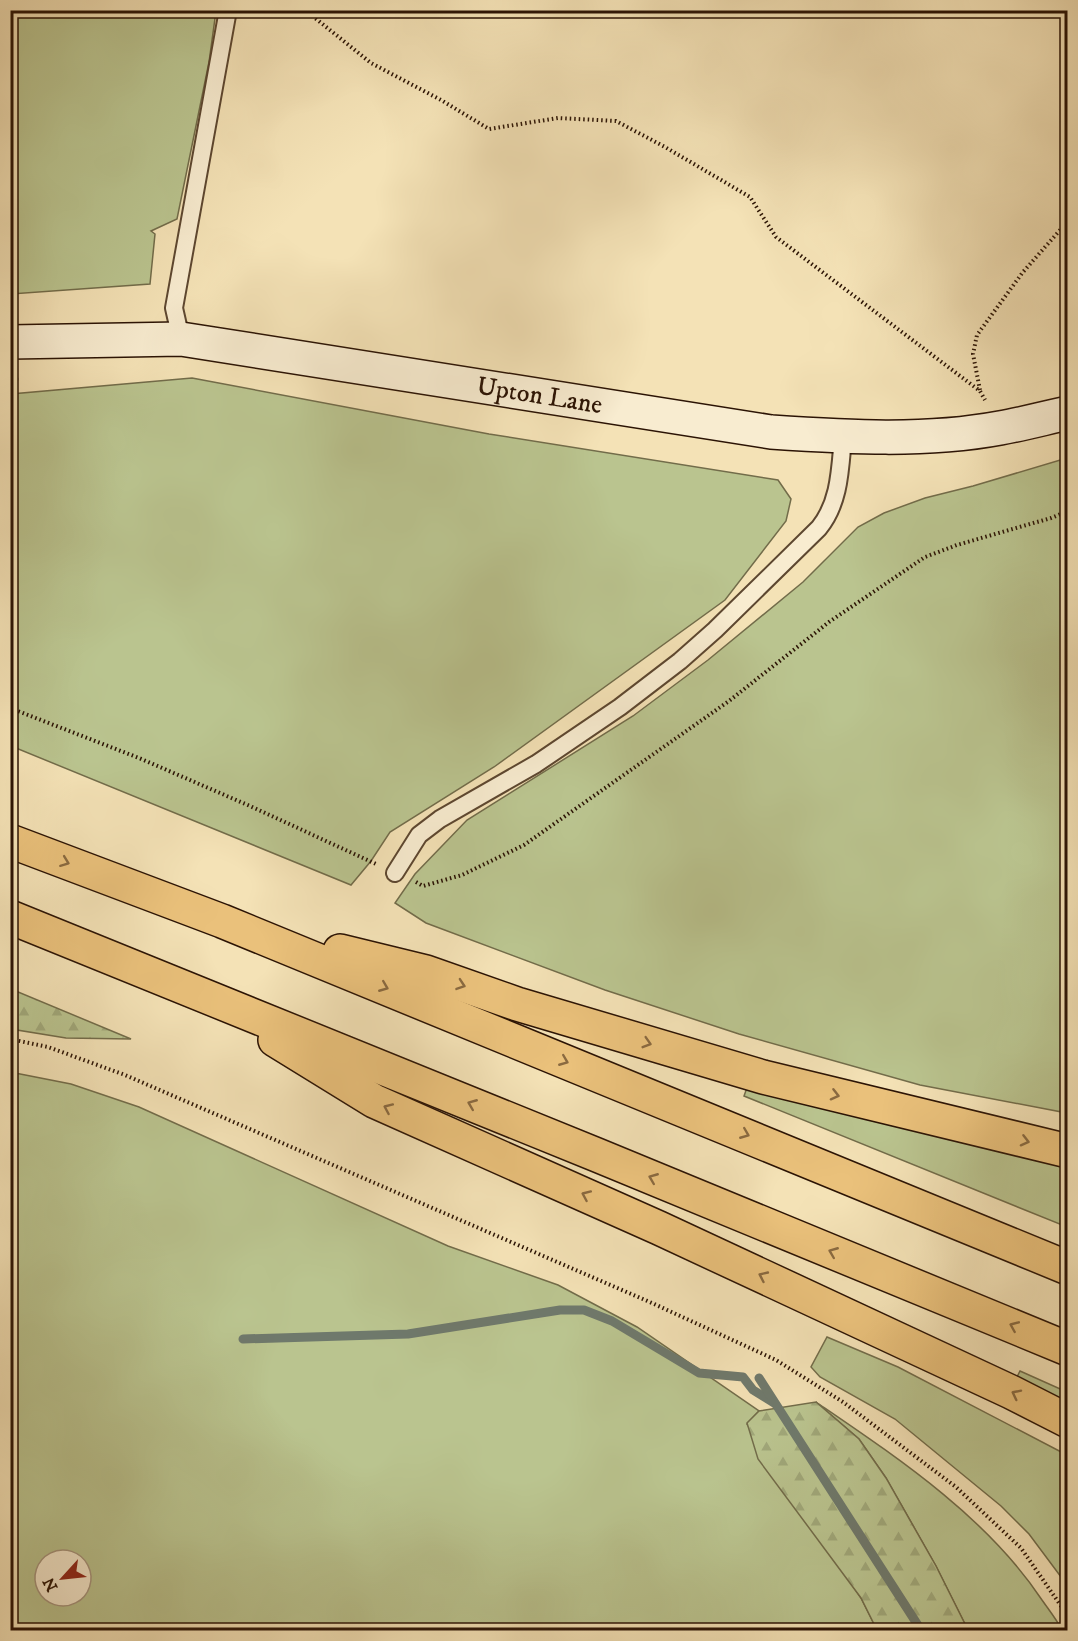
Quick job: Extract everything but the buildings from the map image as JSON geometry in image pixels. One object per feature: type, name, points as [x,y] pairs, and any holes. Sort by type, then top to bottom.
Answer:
[{"type":"highway","points":[[10,841],[222,921],[1068,1268]]},
{"type":"highway","points":[[10,917],[1068,1349]]},
{"type":"highway","points":[[222,921],[426,972],[517,1004],[763,1077],[1068,1151]]},
{"type":"highway","points":[[195,991],[374,1101],[659,1228],[1011,1392],[1068,1422]]},
{"type":"street","name":"Upton Lane","points":[[10,342],[182,339],[771,432],[843,437],[916,437],[999,429],[1068,413]]},
{"type":"lane","points":[[182,339],[174,309],[228,10]]},
{"type":"lane","points":[[395,873],[419,835],[536,764],[620,707],[680,661],[715,630],[829,516],[838,487],[843,437]]},
{"type":"path","points":[[305,10],[371,63],[441,100],[489,129],[558,118],[616,121],[665,147],[750,197],[777,237],[980,391]]},
{"type":"path","points":[[999,429],[980,391],[974,354],[977,335],[1023,272],[1068,221]]},
{"type":"path","points":[[10,1039],[48,1047],[125,1075],[652,1303],[776,1360],[843,1402],[956,1487],[1021,1548],[1068,1616]]},
{"type":"green space","points":[[11,10],[216,11],[209,62],[177,219],[151,231],[155,234],[150,284],[11,294]]},
{"type":"green space","points":[[192,378],[489,434],[778,480],[791,499],[786,521],[725,600],[494,767],[390,832],[371,861],[351,885],[11,746],[11,394]]},
{"type":"green space","points":[[1067,458],[1067,1113],[920,1085],[739,1034],[605,990],[426,923],[395,903],[415,874],[467,820],[633,716],[708,660],[803,582],[858,527],[884,513],[925,498]]},
{"type":"green space","points":[[10,989],[131,1039],[66,1038],[11,1029]]},
{"type":"green space","points":[[10,1072],[71,1084],[139,1107],[448,1246],[558,1285],[637,1327],[759,1411],[747,1424],[861,1598],[877,1630],[11,1630]]},
{"type":"green space","points":[[748,1085],[1067,1162],[1067,1227],[744,1096]]},
{"type":"green space","points":[[827,1337],[898,1367],[1067,1455],[1067,1585],[1029,1534],[1001,1506],[895,1419],[820,1377],[811,1367]]},
{"type":"green space","points":[[1020,1371],[1067,1392],[1067,1410],[1014,1383]]},
{"type":"green space","points":[[816,1402],[909,1467],[968,1516],[1020,1570],[1062,1630],[968,1630],[936,1566],[886,1478],[859,1439]]},
{"type":"green space","points":[[816,1402],[859,1439],[886,1478],[936,1566],[968,1630],[877,1630],[861,1598],[758,1459],[747,1423],[759,1411]]},
{"type":"waterway","points":[[10,380],[14,379]]},
{"type":"waterway","points":[[243,1339],[408,1334],[560,1310],[584,1310],[612,1321],[699,1373],[743,1377],[753,1390],[774,1403]]},
{"type":"waterway","points":[[759,1378],[921,1630]]}]
